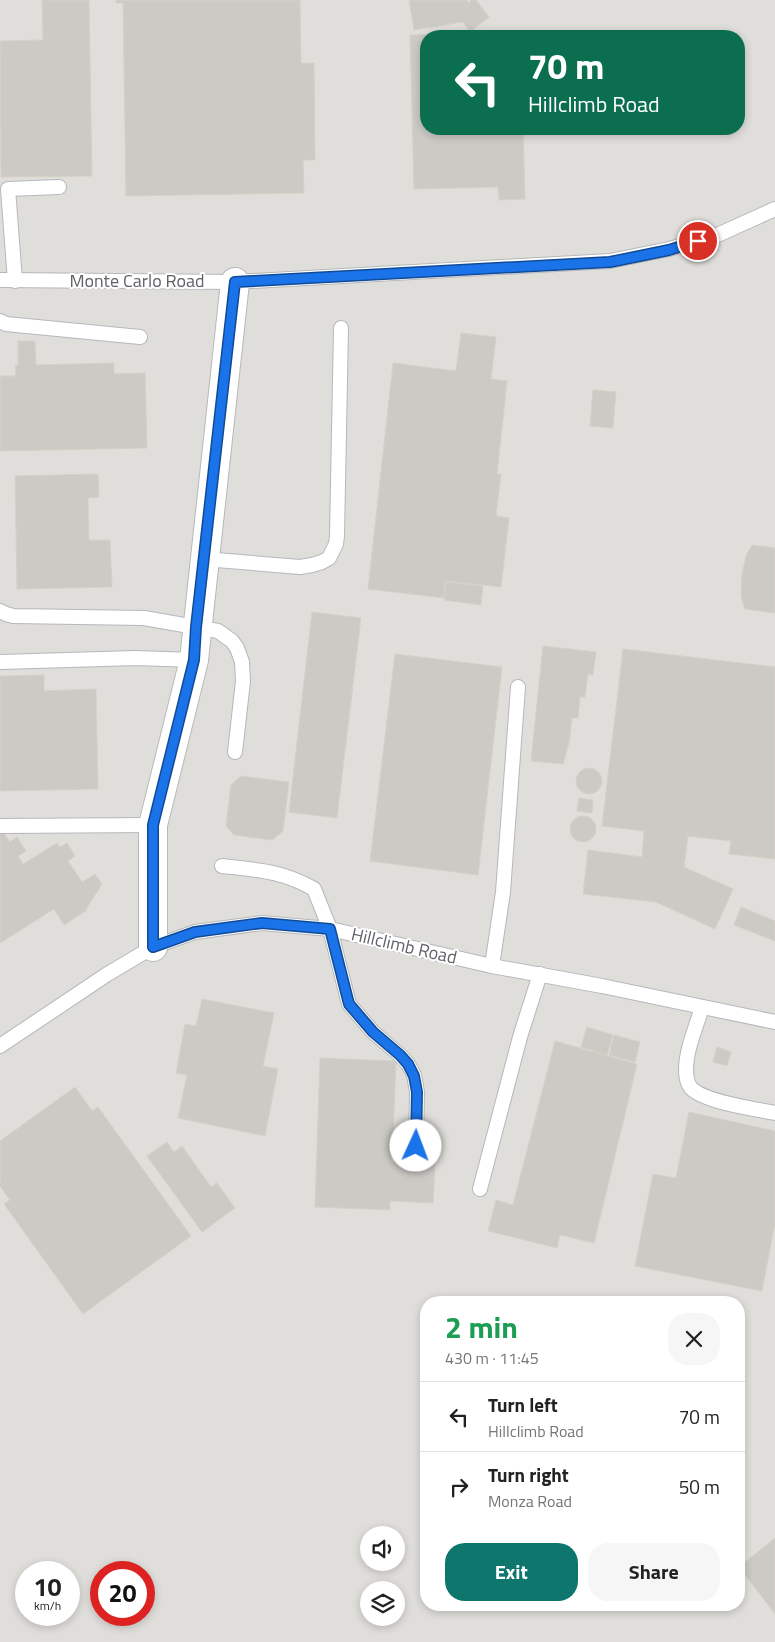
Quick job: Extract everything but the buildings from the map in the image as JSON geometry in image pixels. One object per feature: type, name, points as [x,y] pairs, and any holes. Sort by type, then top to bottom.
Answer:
[{"type":"street","points":[[153,947],[153,825],[194,660],[196,627],[235,282]]},
{"type":"lane","points":[[15,281],[8,189],[59,187]]},
{"type":"lane","name":"Monte Carlo Road","points":[[0,280],[235,282],[610,262],[669,250],[713,237],[775,209]]},
{"type":"lane","points":[[0,321],[6,324],[140,337]]},
{"type":"lane","points":[[204,559],[300,567],[322,562],[332,554],[337,536],[341,328]]},
{"type":"lane","points":[[0,610],[13,616],[144,618],[218,631],[232,641],[237,648],[242,662],[243,681],[235,752]]},
{"type":"lane","points":[[0,662],[136,658],[194,660]]},
{"type":"lane","points":[[492,966],[503,892],[518,687]]},
{"type":"lane","points":[[0,826],[153,825]]},
{"type":"lane","points":[[222,866],[289,876],[314,890],[330,929],[349,1004],[373,1032],[400,1055],[408,1064],[414,1076],[417,1092],[416,1146]]},
{"type":"lane","name":"Hillclimb Road","points":[[0,1046],[106,975],[153,947],[195,932],[262,923],[330,929],[492,966],[775,1022]]},
{"type":"lane","points":[[480,1189],[520,1037],[540,974]]},
{"type":"lane","points":[[702,1007],[688,1050],[686,1071],[690,1087],[703,1097],[775,1113]]},
{"type":"shaded area","points":[[0,0],[775,0],[775,1642],[0,1642]]},
{"type":"route","points":[[416,1146],[417,1092],[414,1076],[408,1064],[400,1055],[373,1032],[349,1004],[330,929],[262,923],[195,932],[153,947],[153,825],[194,660],[196,627],[235,282],[610,262],[669,250],[698,241]]}]
